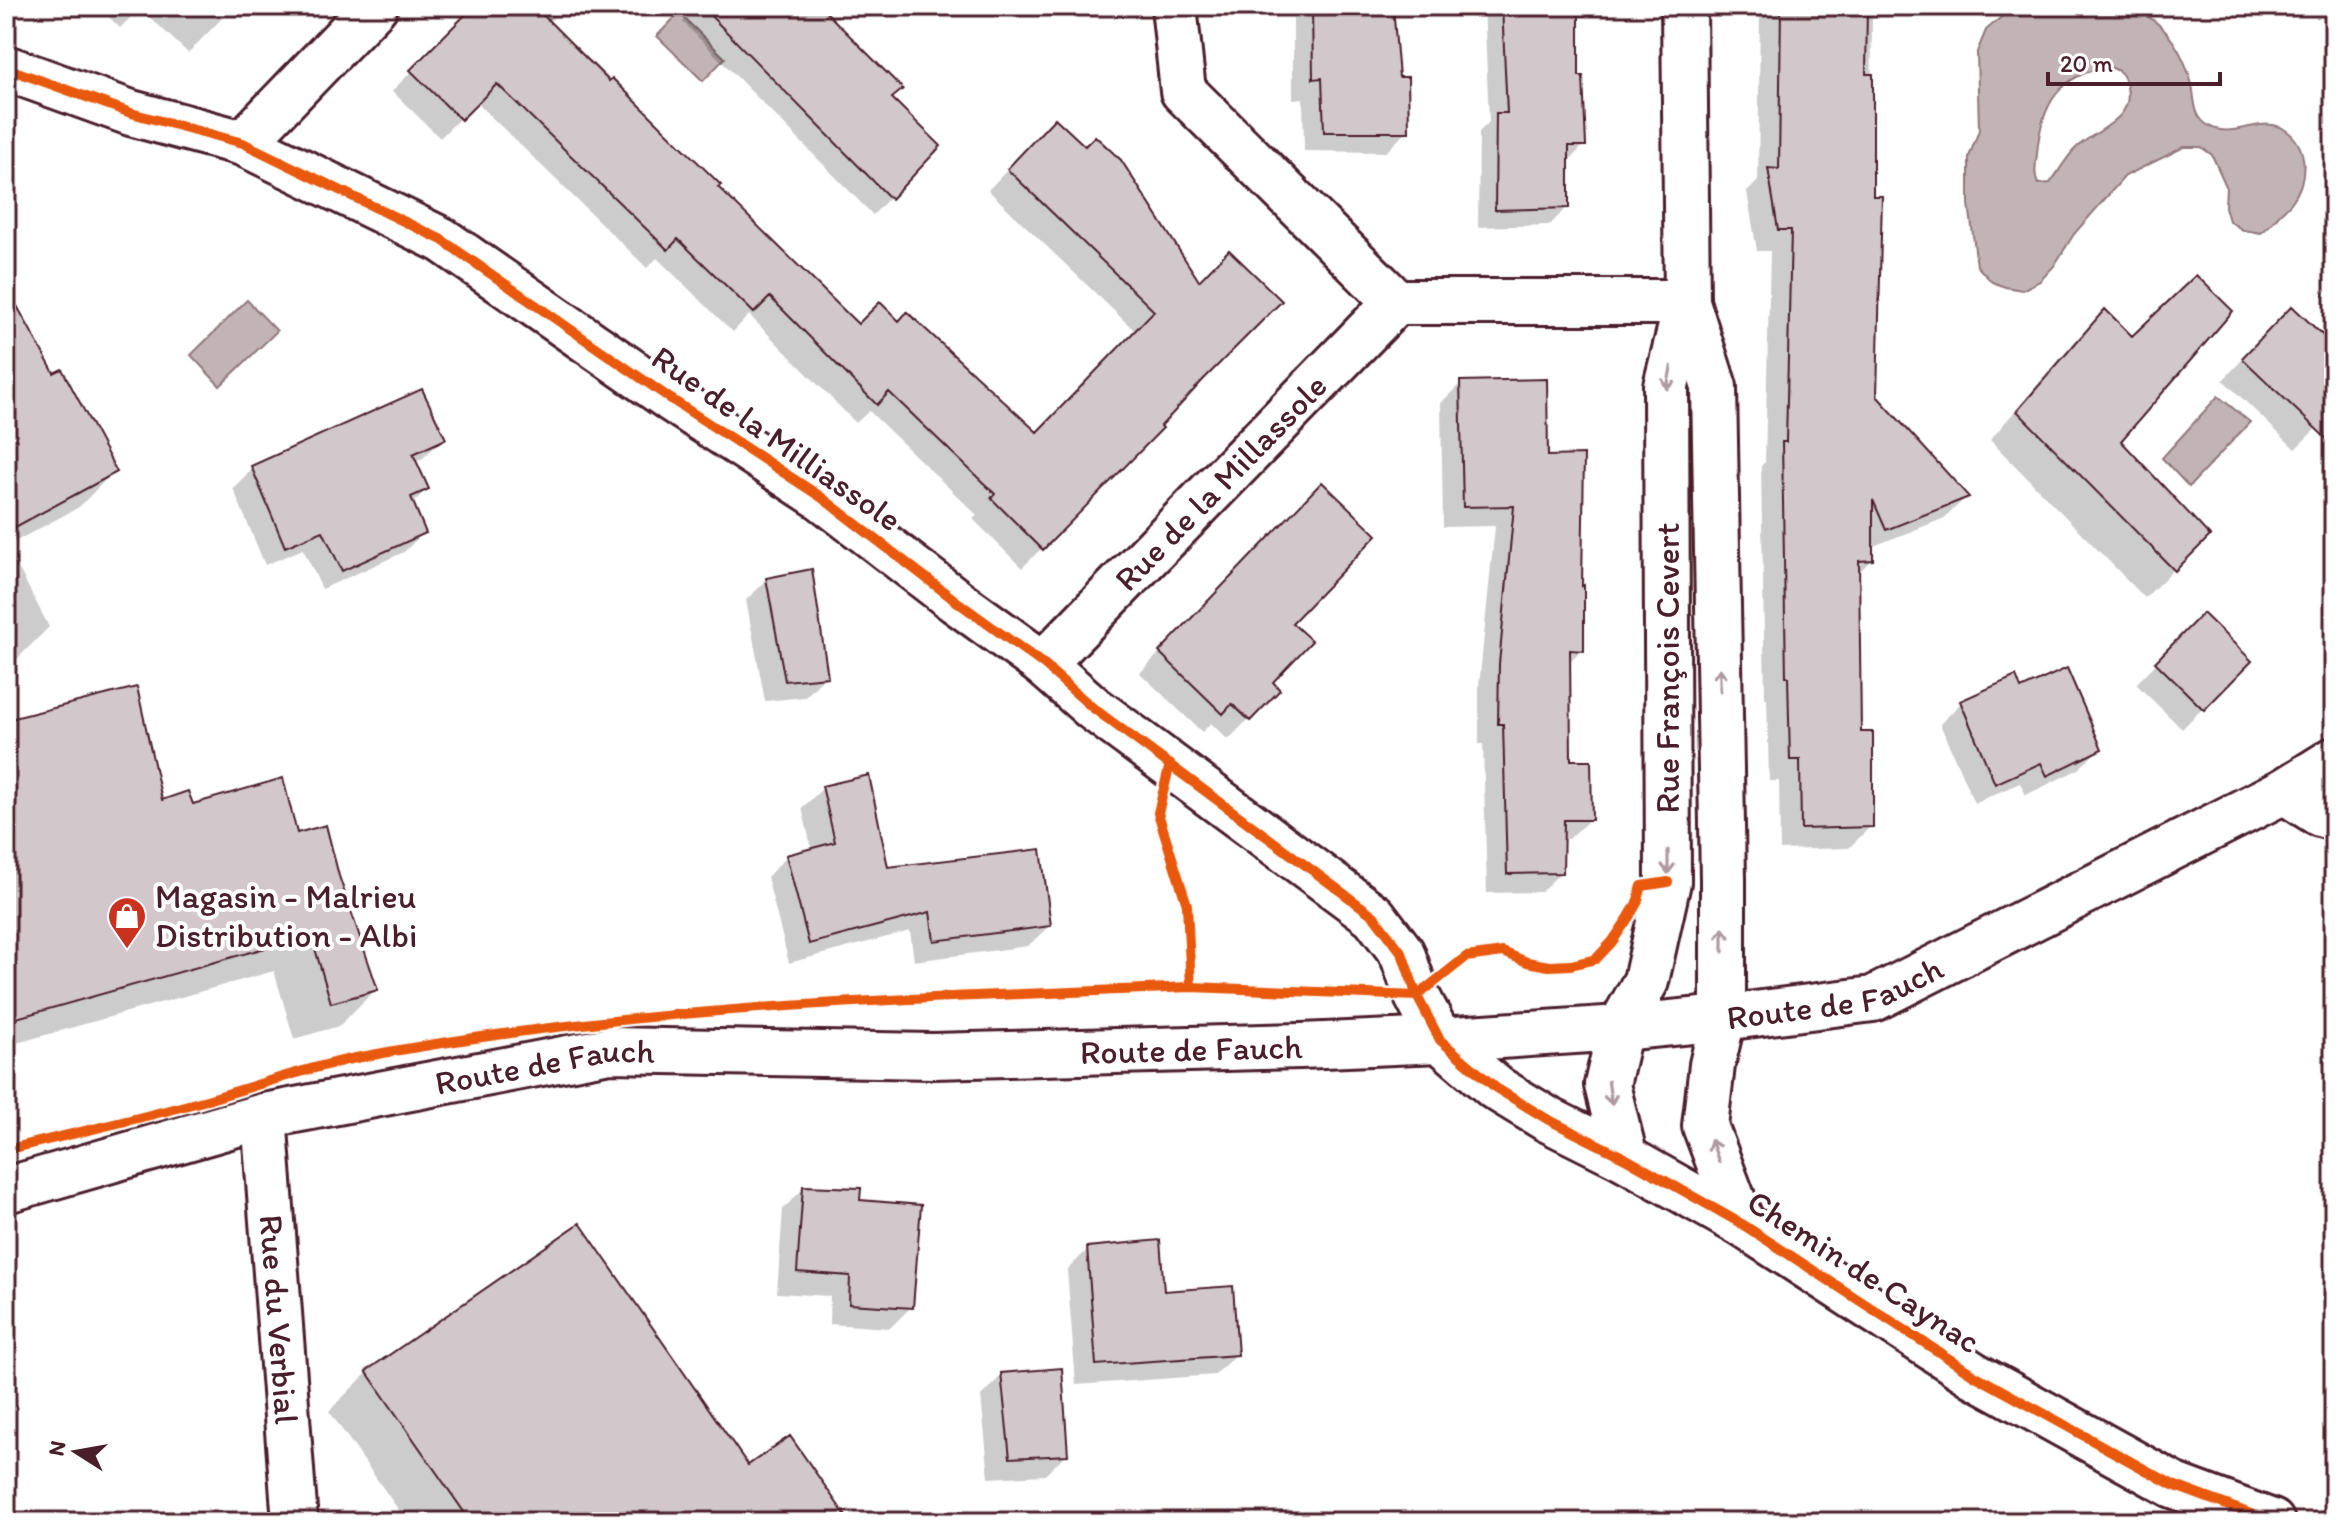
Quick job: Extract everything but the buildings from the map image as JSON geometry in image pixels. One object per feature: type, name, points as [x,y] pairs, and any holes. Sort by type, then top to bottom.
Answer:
[{"type":"street","points":[[243,143],[375,6]]},
{"type":"street","points":[[1174,6],[1183,91],[1396,302],[1687,302]]},
{"type":"street","name":"Rue François Cevert","points":[[1620,1028],[1646,981],[1668,882],[1666,386],[1687,302],[1684,6]]},
{"type":"street","name":"Rue de la Milliassole","points":[[6,68],[131,113],[243,143],[442,240],[671,399],[821,497],[1043,664],[1093,708],[1374,916],[1402,953],[1417,996],[1440,1040]]},
{"type":"street","name":"Rue de la Millassole","points":[[1043,664],[1396,302]]},
{"type":"street","name":"Rue François Cevert","points":[[1687,302],[1714,387],[1723,1018]]},
{"type":"street","name":"Route de Fauch","points":[[6,1190],[264,1116],[610,1050],[933,1056],[1440,1040],[1620,1028],[1873,999],[2284,791],[2334,760]]},
{"type":"street","points":[[2284,791],[2320,814],[2334,818]]},
{"type":"street","name":"Chemin de Caynac","points":[[1723,1018],[1712,1065],[1705,1126],[1742,1224]]},
{"type":"street","points":[[1620,1028],[1607,1085],[1625,1158]]},
{"type":"street","name":"Chemin de Caynac","points":[[1440,1040],[1496,1088],[1547,1119],[1625,1158],[1742,1224],[1974,1375],[2173,1485],[2272,1522]]},
{"type":"street","name":"Rue du Verbial","points":[[264,1116],[295,1522]]},
{"type":"shaded area","points":[[2110,8],[2140,12],[2159,25],[2174,42],[2189,74],[2197,111],[2206,124],[2226,130],[2277,126],[2294,138],[2303,156],[2303,176],[2291,203],[2266,229],[2261,233],[2243,230],[2229,221],[2225,207],[2226,186],[2212,155],[2201,147],[2184,147],[2125,176],[2074,234],[2054,266],[2040,281],[2022,290],[2005,287],[1992,282],[1977,266],[1969,204],[1969,157],[1979,130],[1977,52],[1986,30],[2006,13],[2028,9],[2070,11]],"holes":[[[2109,67],[2122,74],[2126,83],[2126,106],[2114,122],[2069,155],[2050,183],[2039,184],[2035,169],[2039,136],[2048,107],[2065,85],[2077,77]]]},
{"type":"shaded area","points":[[679,13],[725,58],[703,81],[657,36]]},
{"type":"shaded area","points":[[247,300],[277,331],[220,386],[191,355]]},
{"type":"shaded area","points":[[2218,396],[2250,422],[2189,487],[2162,458]]},
{"type":"cycle path","points":[[6,68],[131,113],[243,143],[442,240],[671,399],[821,497],[1043,664],[1093,708],[1374,916],[1402,953],[1417,996],[1440,1040],[1496,1088],[1547,1119],[1625,1158],[1742,1224],[1974,1375],[2173,1485],[2272,1522]]},
{"type":"cycle path","points":[[6,1150],[175,1109],[337,1062],[460,1040],[564,1026],[772,1007],[1191,987],[1187,905],[1158,813],[1170,764]]},
{"type":"cycle path","points":[[1191,987],[1417,996],[1466,957],[1503,952],[1527,962],[1549,966],[1571,965],[1596,959],[1612,942],[1637,903],[1642,886],[1668,882]]},
{"type":"place","name":"Magasin - Malrieu Distribution - Albi","points":[[127,950]]}]
